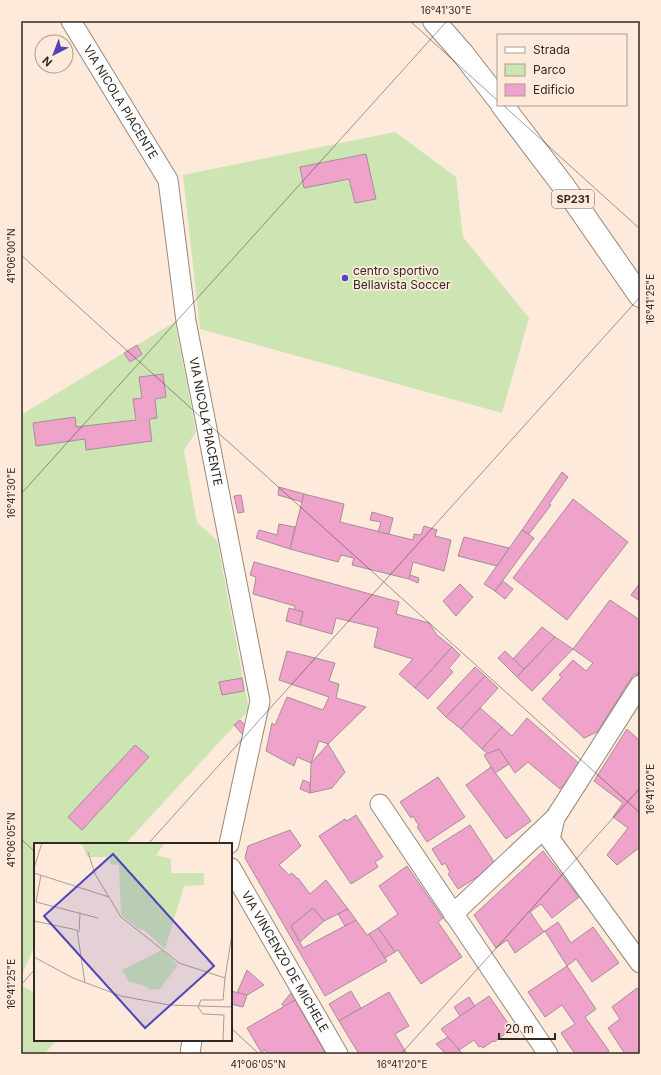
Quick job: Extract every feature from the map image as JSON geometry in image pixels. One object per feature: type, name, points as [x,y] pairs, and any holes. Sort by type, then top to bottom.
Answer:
[{"type":"main road","points":[[434,21],[497,98]]},
{"type":"main road","name":"SP231","points":[[503,106],[565,188],[640,296]]},
{"type":"street","name":"VIA NICOLA PIACENTE","points":[[71,21],[168,180],[186,321],[260,701],[229,843]]},
{"type":"street","points":[[453,914],[556,818],[640,685]]},
{"type":"street","points":[[380,804],[548,1054]]},
{"type":"street","points":[[556,818],[550,840],[640,963]]},
{"type":"street","name":"VIA VINCENZO DE MICHELE","points":[[232,870],[338,1054]]},
{"type":"street","points":[[190,1054],[192,1041]]},
{"type":"green space","name":"centro sportivo Bellavista Soccer","points":[[395,132],[456,177],[463,237],[529,318],[502,413],[200,329],[183,175]]},
{"type":"green space","points":[[175,322],[196,432],[184,450],[197,523],[217,540],[249,710],[126,843],[34,843],[34,947],[21,977],[21,415]]},
{"type":"green space","points":[[21,985],[34,992],[34,1041],[56,1041],[44,1054],[21,1054]]},
{"type":"building","points":[[366,154],[376,199],[355,203],[349,179],[304,188],[300,167]]},
{"type":"building","points":[[137,345],[142,354],[130,362],[124,353]]},
{"type":"building","points":[[163,374],[166,397],[155,399],[157,418],[149,419],[152,441],[86,450],[85,439],[36,446],[33,423],[75,417],[76,427],[136,420],[133,399],[142,398],[139,377]]},
{"type":"building","points":[[562,472],[568,477],[549,504],[551,505],[529,534],[522,530]]},
{"type":"building","points":[[279,487],[304,494],[302,502],[278,495]]},
{"type":"building","points":[[304,494],[344,504],[340,522],[413,540],[414,534],[421,535],[424,526],[437,530],[435,536],[451,540],[444,571],[413,562],[409,579],[352,565],[354,558],[341,555],[338,562],[290,549]]},
{"type":"building","points":[[241,495],[244,512],[238,513],[234,496]]},
{"type":"building","points":[[573,499],[628,542],[567,620],[513,578]]},
{"type":"building","points":[[372,512],[393,518],[389,534],[378,532],[381,522],[370,520]]},
{"type":"building","points":[[279,524],[295,527],[290,549],[256,538],[259,530],[277,535]]},
{"type":"building","points":[[522,530],[534,538],[495,591],[484,584]]},
{"type":"building","points":[[464,537],[509,548],[497,566],[458,556]]},
{"type":"building","points":[[254,562],[399,602],[396,614],[429,623],[437,635],[452,647],[415,688],[399,674],[413,659],[374,647],[378,628],[336,618],[332,634],[300,625],[303,612],[294,610],[295,606],[253,594],[256,577],[250,575]]},
{"type":"building","points":[[410,575],[419,578],[418,583],[409,579]]},
{"type":"building","points":[[503,581],[513,589],[505,599],[495,591]]},
{"type":"building","points":[[640,583],[640,601],[631,595]]},
{"type":"building","points":[[460,584],[473,597],[456,616],[443,601]]},
{"type":"building","points":[[610,600],[640,620],[640,670],[637,675],[634,674],[597,732],[584,738],[542,699],[562,677],[559,675],[573,660],[586,671],[593,663],[573,649]]},
{"type":"building","points":[[289,608],[303,612],[300,625],[286,621]]},
{"type":"building","points":[[542,627],[555,637],[524,669],[513,659]]},
{"type":"building","points":[[555,637],[573,649],[532,691],[517,677]]},
{"type":"building","points":[[452,647],[460,655],[449,668],[453,672],[428,699],[415,688]]},
{"type":"building","points":[[287,651],[335,663],[329,681],[339,684],[336,698],[366,707],[328,744],[319,741],[311,763],[297,757],[294,766],[266,751],[272,723],[275,725],[287,697],[323,710],[329,697],[279,680]]},
{"type":"building","points":[[505,651],[524,669],[517,677],[498,658]]},
{"type":"building","points":[[475,667],[485,676],[446,717],[437,708]]},
{"type":"building","points":[[485,676],[498,688],[461,729],[446,717]]},
{"type":"building","points":[[242,678],[244,691],[222,695],[219,682]]},
{"type":"building","points":[[480,708],[502,727],[482,749],[461,729]]},
{"type":"building","points":[[527,718],[581,765],[560,789],[528,762],[515,773],[499,749],[488,754],[482,749],[502,727],[512,736]]},
{"type":"building","points":[[240,720],[250,730],[244,736],[234,725]]},
{"type":"building","points":[[627,729],[640,741],[640,847],[617,865],[607,855],[628,828],[613,817],[623,803],[594,781]]},
{"type":"building","points":[[328,744],[345,772],[332,788],[310,793],[311,763]]},
{"type":"building","points":[[135,745],[149,757],[82,830],[68,817]]},
{"type":"building","points":[[499,749],[509,764],[495,773],[484,755]]},
{"type":"building","points":[[491,767],[531,821],[506,839],[466,785]]},
{"type":"building","points":[[438,777],[465,817],[427,842],[417,827],[419,826],[413,816],[411,818],[400,802]]},
{"type":"building","points":[[303,780],[310,783],[310,793],[300,789]]},
{"type":"building","points":[[356,815],[383,857],[375,862],[378,867],[351,884],[319,836],[345,819],[347,821]]},
{"type":"building","points":[[470,825],[496,865],[458,889],[448,874],[450,872],[445,863],[442,865],[432,849]]},
{"type":"building","points":[[290,830],[301,846],[279,865],[289,875],[292,873],[298,878],[310,894],[326,880],[348,909],[324,921],[313,908],[291,926],[303,948],[356,920],[367,935],[369,934],[387,961],[325,996],[245,858],[248,846]]},
{"type":"building","points":[[543,851],[579,897],[552,918],[541,904],[530,912],[543,931],[545,931],[515,953],[507,940],[496,948],[474,915]]},
{"type":"building","points":[[407,866],[443,918],[438,922],[462,957],[421,984],[398,950],[395,952],[378,928],[398,914],[379,886]]},
{"type":"building","points":[[313,908],[324,921],[300,942],[291,926]]},
{"type":"building","points":[[348,909],[356,920],[345,926],[338,914]]},
{"type":"building","points":[[558,922],[571,943],[593,927],[619,963],[592,982],[576,959],[567,966],[545,931]]},
{"type":"building","points":[[378,928],[395,952],[385,958],[369,934]]},
{"type":"building","points":[[567,966],[596,1009],[585,1017],[609,1051],[605,1054],[575,1054],[561,1033],[575,1024],[562,1005],[545,1017],[528,992]]},
{"type":"building","points":[[247,970],[264,985],[247,995],[237,993]]},
{"type":"building","points":[[637,988],[640,992],[640,1054],[625,1054],[608,1028],[620,1019],[612,1007]]},
{"type":"building","points":[[232,991],[247,995],[243,1007],[232,1004]]},
{"type":"building","points":[[351,991],[361,1008],[339,1021],[329,1004]]},
{"type":"building","points":[[389,992],[409,1026],[395,1034],[407,1054],[359,1054],[339,1021]]},
{"type":"building","points":[[291,993],[295,1000],[284,1007],[282,1004]]},
{"type":"building","points":[[489,996],[512,1029],[483,1048],[481,1046],[479,1047],[474,1040],[459,1050],[441,1029]]},
{"type":"building","points":[[469,997],[475,1006],[460,1016],[454,1007]]},
{"type":"building","points":[[295,1000],[326,1054],[268,1054],[265,1050],[261,1052],[247,1028]]},
{"type":"building","points":[[448,1037],[463,1054],[446,1054],[436,1044]]},
{"type":"place","name":"centro sportivo Bellavista Soccer","points":[[345,278]]}]
